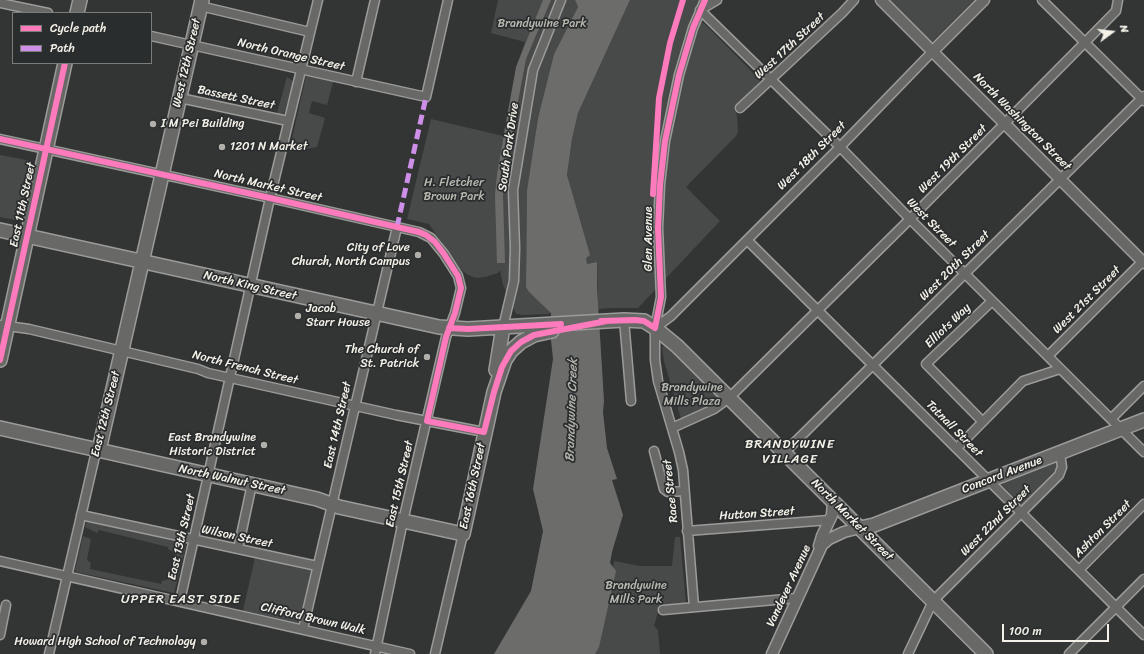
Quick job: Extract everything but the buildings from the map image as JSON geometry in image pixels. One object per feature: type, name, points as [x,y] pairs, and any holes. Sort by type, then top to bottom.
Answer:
[{"type":"main road","points":[[77,12],[80,0]]},
{"type":"main road","name":"West 12th Street","points":[[162,174],[201,3]]},
{"type":"main road","name":"East 11th Street","points":[[0,360],[4,326],[27,236],[65,64]]},
{"type":"main road","name":"East 12th Street","points":[[99,450],[162,174]]},
{"type":"main road","name":"North King Street","points":[[0,230],[376,314],[449,328],[468,330],[502,327]]},
{"type":"main road","name":"North Market Street","points":[[502,327],[541,329],[614,321],[644,321],[655,328],[677,346],[985,654]]},
{"type":"main road","points":[[494,392],[502,327]]},
{"type":"main road","name":"East 16th Street","points":[[463,534],[484,432],[502,367],[511,351],[520,342],[541,329]]},
{"type":"main road","name":"Concord Avenue","points":[[860,528],[874,525],[1144,420]]},
{"type":"main road","name":"North Walnut Street","points":[[0,428],[318,499],[339,507],[463,534]]},
{"type":"street","name":"East 13th Street","points":[[180,601],[270,198],[318,0]]},
{"type":"street","points":[[356,82],[375,0]]},
{"type":"street","name":"North Orange Street","points":[[152,36],[426,97],[448,0]]},
{"type":"street","name":"South Park Drive","points":[[502,327],[514,281],[515,248],[513,190],[533,70],[561,0]]},
{"type":"street","name":"Glen Avenue","points":[[655,328],[662,297],[658,228],[660,185],[665,141],[679,75],[700,10],[705,0]]},
{"type":"street","points":[[700,10],[717,0]]},
{"type":"street","name":"West 17th Street","points":[[740,108],[771,81],[854,0]]},
{"type":"street","name":"North Washington Street","points":[[881,0],[1144,262]]},
{"type":"street","name":"West 18th Street","points":[[655,328],[671,316],[984,0]]},
{"type":"street","points":[[1042,0],[1084,43],[1143,98]]},
{"type":"street","name":"West 19th Street","points":[[672,428],[714,409],[729,398],[1116,12],[1118,0]]},
{"type":"street","points":[[0,3],[43,12]]},
{"type":"street","points":[[201,3],[310,32]]},
{"type":"street","name":"West Street","points":[[700,10],[840,147],[910,219],[1144,452]]},
{"type":"street","name":"Bassett Street","points":[[180,98],[288,121]]},
{"type":"street","name":"West 20th Street","points":[[784,453],[964,273],[1143,98]]},
{"type":"street","name":"North Market Street","points":[[0,138],[419,232],[431,238],[444,254],[458,276],[461,288],[455,313],[449,328]]},
{"type":"street","name":"East 14th Street","points":[[303,629],[397,227]]},
{"type":"street","name":"Tatnall Street","points":[[746,240],[1144,635]]},
{"type":"street","name":"West 21st Street","points":[[1048,356],[1144,262]]},
{"type":"street","name":"Elliots Way","points":[[982,421],[926,364],[992,301]]},
{"type":"street","points":[[614,321],[631,401]]},
{"type":"street","name":"North French Street","points":[[4,326],[29,329],[230,378],[355,406],[484,432]]},
{"type":"street","name":"East 15th Street","points":[[376,650],[403,521],[449,328]]},
{"type":"street","name":"Race Street","points":[[655,328],[655,360],[658,381],[681,458],[694,607]]},
{"type":"street","points":[[957,448],[1023,381],[1060,369]]},
{"type":"street","points":[[1111,419],[1144,386]]},
{"type":"street","name":"East 12th Street","points":[[50,654],[95,456],[99,450]]},
{"type":"street","points":[[654,451],[664,489],[668,492],[684,491]]},
{"type":"street","name":"West 22nd Street","points":[[908,654],[933,601],[1059,475],[1062,467],[1060,453]]},
{"type":"street","points":[[238,549],[252,484]]},
{"type":"street","points":[[818,551],[822,536],[833,512],[833,501]]},
{"type":"street","name":"Ashton Street","points":[[1079,570],[1144,504]]},
{"type":"street","name":"Wilson Street","points":[[81,515],[317,566]]},
{"type":"street","name":"Hutton Street","points":[[687,531],[829,520]]},
{"type":"street","name":"Vandever Avenue","points":[[772,654],[822,545],[829,538],[860,528]]},
{"type":"street","name":"East 16th Street","points":[[435,654],[463,534]]},
{"type":"street","name":"Clifford Brown Walk","points":[[0,561],[303,629],[376,650],[410,654]]},
{"type":"street","points":[[1069,654],[1144,579]]},
{"type":"street","points":[[663,610],[797,598]]},
{"type":"street","points":[[0,635],[6,605]]},
{"type":"green space","name":"Brandywine Park","points":[[498,0],[575,0],[578,7],[554,54],[538,118],[527,190],[526,287],[551,313],[549,314],[516,314],[503,285],[500,270],[498,273],[485,277],[477,278],[470,276],[461,270],[429,224],[407,219],[431,119],[503,136],[516,68],[525,42],[491,33]]},
{"type":"green space","name":"Brandywine Park","points":[[630,0],[700,0],[693,16],[706,25],[760,80],[759,83],[734,109],[737,115],[738,132],[736,136],[686,187],[720,221],[638,308],[598,309],[597,262],[587,264],[567,175],[572,139],[578,113]]},
{"type":"green space","points":[[887,0],[974,0],[931,43]]},
{"type":"green space","points":[[306,76],[334,79],[327,105],[312,101],[309,113],[325,118],[317,147],[289,152]]},
{"type":"green space","points":[[287,77],[294,82],[285,111],[282,117],[279,117],[277,113]]},
{"type":"green space","points":[[0,155],[32,161],[20,221],[0,217]]},
{"type":"green space","name":"Brandywine Mills Plaza","points":[[667,345],[721,401],[681,419],[664,361],[662,347]]},
{"type":"green space","points":[[1058,460],[1058,467],[1022,505],[1000,483]]},
{"type":"green space","points":[[87,521],[184,543],[186,546],[174,593],[76,572],[75,570],[83,536],[91,539],[87,560],[91,563],[90,569],[161,584],[162,581],[169,579],[175,553],[168,549],[168,547],[99,530],[97,533],[85,527]]},
{"type":"green space","name":"Brandywine Mills Park","points":[[675,537],[680,537],[686,603],[660,605],[654,626],[658,630],[660,654],[595,654],[600,641],[614,561],[640,566],[672,566]]},
{"type":"green space","points":[[256,553],[317,566],[303,629],[242,615]]},
{"type":"water","points":[[543,0],[551,0],[526,59],[504,176],[503,196],[505,263],[497,263],[495,195],[497,174],[516,67]]},
{"type":"water","name":"Brandywine Creek","points":[[575,0],[630,0],[578,113],[572,139],[567,175],[590,255],[586,258],[587,264],[597,262],[597,287],[604,401],[603,412],[607,448],[617,479],[612,480],[623,515],[610,563],[616,571],[599,647],[595,654],[494,654],[531,591],[543,531],[533,489],[553,359],[551,313],[529,292],[526,287],[527,190],[538,118],[554,54],[578,7]]},
{"type":"marked path","points":[[397,227],[426,97]]},
{"type":"cycle path","points":[[653,194],[659,98],[670,43],[683,0]]},
{"type":"cycle path","points":[[655,328],[661,297],[658,228],[660,185],[665,141],[679,75],[693,28],[705,0]]},
{"type":"cycle path","points":[[0,360],[65,64]]},
{"type":"cycle path","points":[[0,139],[270,198],[419,232],[426,235],[435,242],[444,254],[458,276],[461,288],[455,313],[446,337],[427,421],[484,432],[502,367],[511,351],[521,342],[534,335],[607,321]]},
{"type":"cycle path","points":[[601,321],[644,321],[655,328]]},
{"type":"cycle path","points":[[449,328],[468,329],[561,324]]},
{"type":"place","name":"I M Pei Building","points":[[153,124]]},
{"type":"place","name":"1201 N Market","points":[[222,147]]},
{"type":"place","name":"City of Love Church, North Campus","points":[[418,255]]},
{"type":"place","name":"Jacob Starr House","points":[[298,316]]},
{"type":"place","name":"The Church of St. Patrick","points":[[427,357]]},
{"type":"place","name":"East Brandywine Historic District","points":[[264,445]]},
{"type":"place","name":"Howard High School of Technology","points":[[204,642]]},
{"type":"district","name":"BRANDYWINE VILLAGE","points":[[790,452]]},
{"type":"district","name":"UPPER EAST SIDE","points":[[181,600]]},
{"type":"park label","name":"H. Fletcher Brown Park","points":[[454,190]]}]
